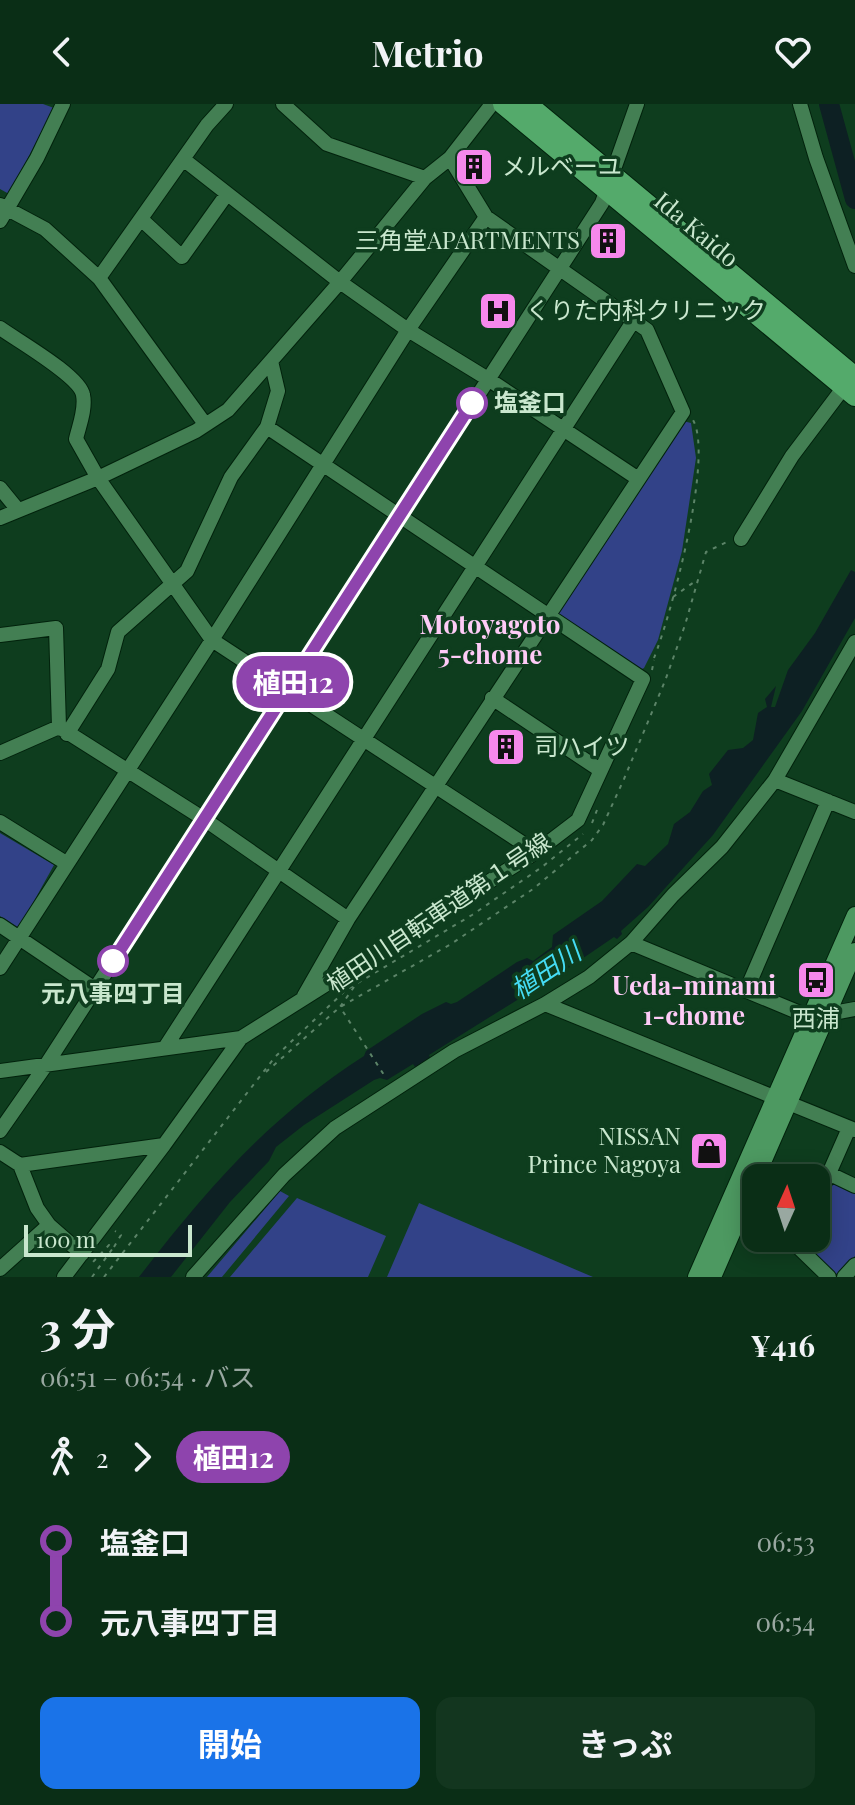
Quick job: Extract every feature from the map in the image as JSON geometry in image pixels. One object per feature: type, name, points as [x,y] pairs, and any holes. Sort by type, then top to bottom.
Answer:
[{"type":"highway","name":"Ida Kaido","points":[[503,104],[609,182]]},
{"type":"highway","name":"Ida Kaido","points":[[527,104],[609,182],[851,386]]},
{"type":"main road","points":[[820,1016],[855,915]]},
{"type":"main road","points":[[696,1277],[820,1016],[855,951]]},
{"type":"main road","points":[[713,1277],[781,1100]]},
{"type":"street","points":[[63,104],[37,158],[3,212],[45,229],[99,278],[205,424]]},
{"type":"street","points":[[99,278],[226,104]]},
{"type":"street","points":[[283,104],[327,144],[425,178]]},
{"type":"street","points":[[0,518],[98,478],[196,431],[228,410],[340,282],[425,178],[450,158],[492,104]]},
{"type":"street","points":[[0,1131],[46,1065],[602,203],[637,104]]},
{"type":"street","points":[[800,104],[855,266]]},
{"type":"street","points":[[303,998],[348,919],[683,412],[647,330],[486,217],[450,158]]},
{"type":"street","points":[[183,159],[340,282],[408,330],[637,478]]},
{"type":"street","points":[[141,219],[182,257],[227,194]]},
{"type":"street","points":[[0,968],[408,330],[486,217]]},
{"type":"street","points":[[166,1046],[634,320]]},
{"type":"street","points":[[0,328],[73,379],[83,390],[84,402],[76,439],[98,478],[212,640],[536,852]]},
{"type":"street","points":[[0,753],[63,730],[108,669],[118,632],[187,571],[231,477],[267,427],[278,391],[271,361]]},
{"type":"street","points":[[741,539],[792,456],[851,386]]},
{"type":"street","points":[[64,1277],[85,1260],[241,1038],[536,852],[578,820],[648,674],[547,617],[267,427]]},
{"type":"street","points":[[0,488],[18,510]]},
{"type":"street","points":[[0,635],[56,628],[63,730]]},
{"type":"street","points":[[193,1277],[284,1175],[335,1128],[454,1051],[545,1004],[589,977],[631,943],[673,895],[722,847],[775,780],[855,642]]},
{"type":"street","points":[[492,698],[600,770]]},
{"type":"street","points":[[63,730],[204,819],[348,919]]},
{"type":"street","points":[[775,780],[855,812]]},
{"type":"street","points":[[746,991],[828,801]]},
{"type":"street","points":[[0,822],[66,863]]},
{"type":"street","points":[[0,925],[95,989]]},
{"type":"street","points":[[631,943],[746,991],[820,1016],[855,1009]]},
{"type":"street","points":[[545,1004],[852,1129],[830,1174],[855,1186]]},
{"type":"street","points":[[0,1071],[241,1038]]},
{"type":"street","points":[[20,1165],[164,1145]]},
{"type":"street","points":[[0,1152],[20,1165],[37,1208],[49,1225],[85,1260]]},
{"type":"street","points":[[0,1269],[49,1225]]},
{"type":"street","points":[[803,1252],[829,1277]]},
{"type":"street","points":[[844,1277],[855,1265]]},
{"type":"path","points":[[648,674],[682,568],[701,451],[695,421],[683,412]]},
{"type":"path","points":[[264,1073],[340,1007],[451,944],[533,889],[592,840],[603,825],[665,681],[706,552],[724,542],[741,539]]},
{"type":"path","points":[[672,598],[698,579]]},
{"type":"path","points":[[648,674],[654,660]]},
{"type":"path","name":"植田川自転車道第１号線","points":[[104,1277],[275,1057],[346,990],[472,915],[542,867],[581,836],[599,807]]},
{"type":"path","points":[[340,1007],[356,984]]},
{"type":"path","points":[[340,1007],[394,1089]]},
{"type":"path","points":[[92,1277],[121,1235]]},
{"type":"path","points":[[85,1260],[109,1245],[113,1248]]},
{"type":"shaded area","points":[[0,104],[43,104],[54,108],[9,194],[0,189]]},
{"type":"shaded area","points":[[683,421],[691,423],[696,458],[682,551],[658,640],[644,668],[640,670],[560,617],[559,612]]},
{"type":"shaded area","points":[[0,833],[54,865],[19,928],[0,916]]},
{"type":"shaded area","points":[[832,1180],[855,1192],[855,1256],[838,1274],[832,1275],[809,1252],[830,1252]]},
{"type":"shaded area","points":[[280,1191],[289,1196],[222,1277],[207,1277]]},
{"type":"shaded area","points":[[297,1198],[386,1236],[368,1277],[230,1277]]},
{"type":"shaded area","points":[[419,1203],[593,1277],[387,1277]]},
{"type":"water","points":[[851,570],[855,572],[855,618],[802,711],[713,835],[648,907],[621,931],[617,939],[614,937],[429,1055],[432,1062],[418,1071],[413,1064],[387,1080],[374,1080],[304,1125],[276,1147],[269,1161],[230,1202],[171,1277],[139,1277],[215,1184],[298,1104],[364,1056],[366,1051],[422,1014],[446,1002],[457,1002],[517,962],[527,958],[533,961],[552,947],[553,935],[602,901],[637,864],[645,866],[668,844],[674,824],[690,812],[703,791],[712,785],[709,774],[728,750],[743,748],[753,740],[758,713],[767,707],[765,699],[776,686],[771,707],[775,707],[788,670],[815,633]]},
{"type":"waterway","name":"植田川","points":[[829,104],[855,199]]},
{"type":"bus line","name":"植田12","points":[[113,961],[472,403]]},
{"type":"place","name":"メルベーユ","points":[[474,167]]},
{"type":"place","name":"三角堂APARTMENTS","points":[[608,241]]},
{"type":"place","name":"くりた内科クリニック","points":[[498,311]]},
{"type":"place","name":"塩釜口","points":[[472,403]]},
{"type":"place","name":"司ハイツ","points":[[506,747]]},
{"type":"place","name":"元八事四丁目","points":[[113,961]]},
{"type":"place","name":"西浦","points":[[816,980]]},
{"type":"place","name":"NISSAN Prince Nagoya","points":[[709,1151]]},
{"type":"district","name":"Motoyagoto 5-chome","points":[[490,640]]},
{"type":"district","name":"Ueda-minami 1-chome","points":[[694,1001]]}]
